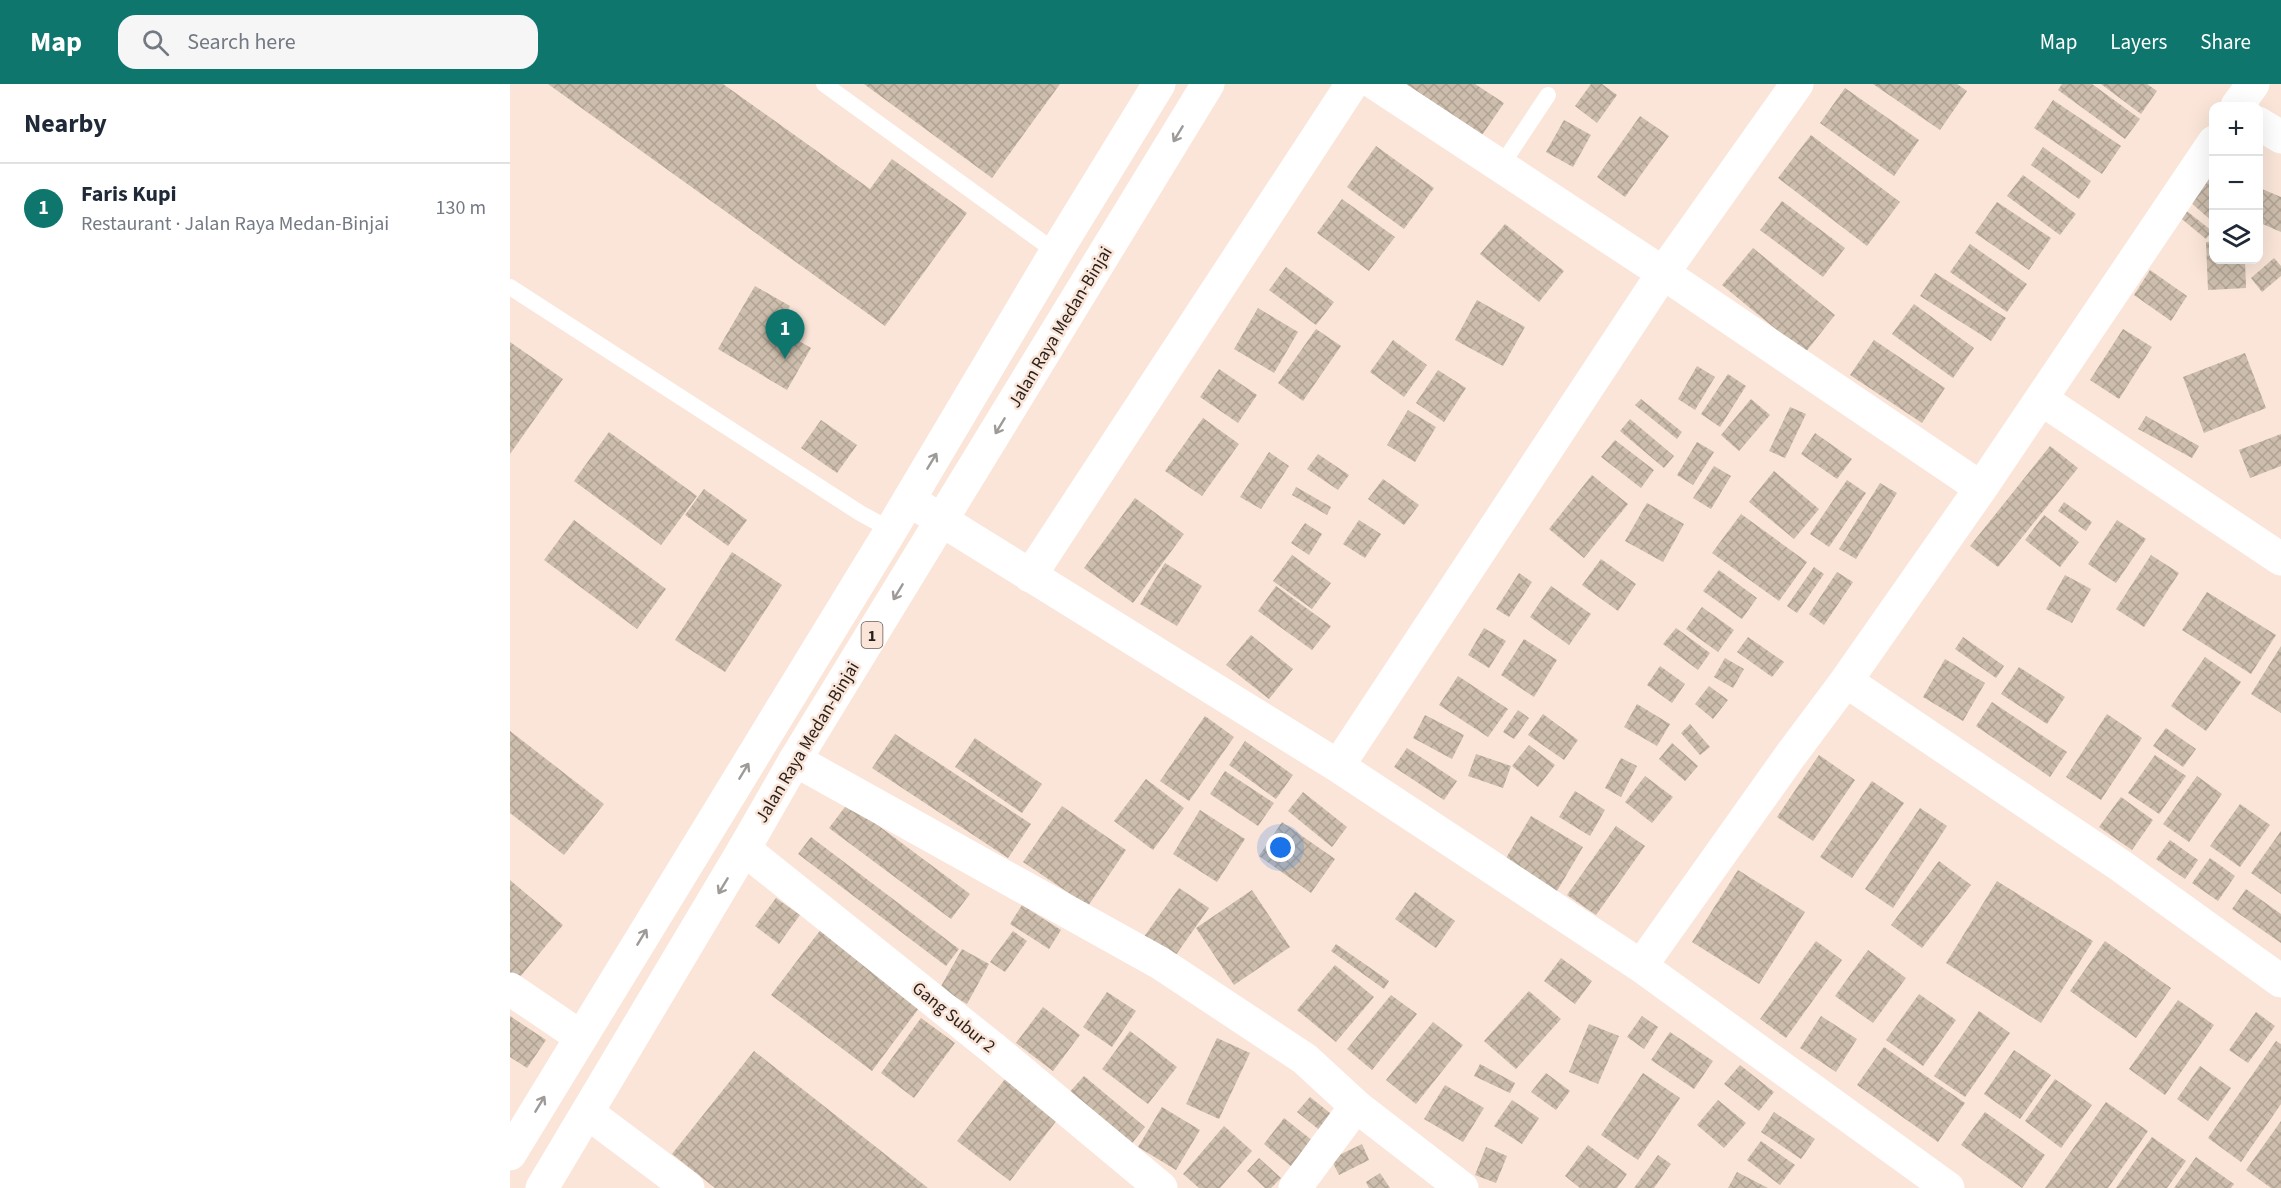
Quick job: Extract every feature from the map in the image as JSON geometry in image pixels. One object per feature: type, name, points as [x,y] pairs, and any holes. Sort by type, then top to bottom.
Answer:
[{"type":"main road","name":"1","points":[[510,1154],[891,530],[1159,84]]},
{"type":"main road","name":"Jalan Raya Medan-Binjai","points":[[542,1188],[795,760],[1208,84]]},
{"type":"main road","points":[[1030,576],[1352,84]]},
{"type":"main road","points":[[1376,84],[1663,273],[1981,488]]},
{"type":"main road","points":[[1338,766],[1663,273],[1797,84]]},
{"type":"main road","points":[[2240,102],[2253,84]]},
{"type":"main road","points":[[2263,126],[2281,137]]},
{"type":"main road","points":[[1641,966],[1846,681],[1981,488],[2209,149]]},
{"type":"main road","points":[[2041,399],[2281,559]]},
{"type":"main road","points":[[909,500],[1338,766],[1641,966],[1948,1188]]},
{"type":"main road","points":[[1846,681],[2121,866],[2281,981]]},
{"type":"main road","points":[[795,760],[1160,963],[1305,1059],[1356,1106],[1462,1188]]},
{"type":"main road","name":"Gang Subur 2","points":[[744,849],[994,1048],[1161,1188]]},
{"type":"main road","points":[[510,989],[582,1036]]},
{"type":"main road","points":[[1295,1188],[1356,1106]]},
{"type":"main road","points":[[588,1113],[688,1188]]},
{"type":"lane","points":[[824,84],[1056,252]]},
{"type":"lane","points":[[1501,166],[1548,95]]},
{"type":"lane","points":[[510,287],[860,513],[891,530]]},
{"type":"building","points":[[548,84],[723,84],[870,189],[892,159],[967,213],[885,326]]},
{"type":"building","points":[[864,84],[1060,84],[992,178]]},
{"type":"building","points":[[1406,84],[1475,84],[1504,103],[1482,135]]},
{"type":"building","points":[[1591,84],[1602,84],[1617,95],[1597,123],[1575,106]]},
{"type":"building","points":[[1873,84],[1957,84],[1967,91],[1940,130]]},
{"type":"building","points":[[2062,84],[2092,84],[2140,119],[2125,139],[2058,90]]},
{"type":"building","points":[[2101,84],[2147,84],[2157,91],[2141,114]]},
{"type":"building","points":[[1845,88],[1919,140],[1894,176],[1820,123]]},
{"type":"building","points":[[2053,100],[2121,146],[2102,174],[2034,128]]},
{"type":"building","points":[[1640,116],[1669,136],[1625,197],[1597,177]]},
{"type":"building","points":[[1564,120],[1591,135],[1573,167],[1546,152]]},
{"type":"building","points":[[1811,135],[1900,202],[1867,246],[1778,178]]},
{"type":"building","points":[[1376,146],[1434,188],[1404,229],[1347,187]]},
{"type":"building","points":[[2043,147],[2091,181],[2079,199],[2031,165]]},
{"type":"building","points":[[2023,175],[2076,214],[2060,235],[2007,196]]},
{"type":"building","points":[[2208,178],[2209,179],[2209,219],[2189,201]]},
{"type":"building","points":[[2263,189],[2281,197],[2281,232],[2263,224]]},
{"type":"building","points":[[1342,199],[1395,237],[1369,271],[1317,233]]},
{"type":"building","points":[[1782,201],[1845,248],[1823,277],[1760,230]]},
{"type":"building","points":[[1997,202],[2051,238],[2029,270],[1975,233]]},
{"type":"building","points":[[2183,208],[2209,229],[2209,235],[2206,239],[2177,215]]},
{"type":"building","points":[[1505,224],[1564,271],[1539,302],[1480,254]]},
{"type":"building","points":[[2206,242],[2209,242],[2209,264],[2245,264],[2246,288],[2208,290]]},
{"type":"building","points":[[1970,244],[2027,284],[2007,312],[1950,272]]},
{"type":"building","points":[[1753,248],[1835,315],[1805,353],[1722,285]]},
{"type":"building","points":[[2274,258],[2281,266],[2281,276],[2262,292],[2251,278]]},
{"type":"building","points":[[1286,267],[1334,302],[1316,325],[1269,290]]},
{"type":"building","points":[[2150,270],[2187,296],[2171,321],[2134,295]]},
{"type":"building","points":[[1935,273],[2006,318],[1991,341],[1920,296]]},
{"type":"building","points":[[755,286],[790,306],[777,328],[811,348],[787,390],[718,349]]},
{"type":"building","points":[[1477,300],[1525,327],[1503,366],[1455,340]]},
{"type":"building","points":[[1914,304],[1974,348],[1953,378],[1892,334]]},
{"type":"building","points":[[1258,308],[1298,332],[1274,373],[1234,349]]},
{"type":"building","points":[[1316,329],[1341,346],[1303,401],[1278,383]]},
{"type":"building","points":[[2123,329],[2152,347],[2119,399],[2090,380]]},
{"type":"building","points":[[1393,340],[1427,365],[1404,397],[1370,372]]},
{"type":"building","points":[[1874,340],[1945,388],[1922,423],[1850,375]]},
{"type":"building","points":[[510,342],[563,379],[510,454]]},
{"type":"building","points":[[2245,353],[2266,408],[2204,433],[2183,377]]},
{"type":"building","points":[[1697,366],[1715,377],[1695,410],[1678,399]]},
{"type":"building","points":[[1219,369],[1257,395],[1238,423],[1200,397]]},
{"type":"building","points":[[1438,370],[1466,388],[1444,422],[1416,403]]},
{"type":"building","points":[[1728,374],[1746,386],[1720,427],[1701,414]]},
{"type":"building","points":[[1641,399],[1682,432],[1677,439],[1635,405]]},
{"type":"building","points":[[1751,399],[1770,415],[1739,451],[1721,435]]},
{"type":"building","points":[[1790,407],[1806,414],[1785,458],[1769,451]]},
{"type":"building","points":[[1408,410],[1436,427],[1415,462],[1387,445]]},
{"type":"building","points":[[2146,416],[2199,446],[2192,458],[2138,429]]},
{"type":"building","points":[[1203,418],[1239,444],[1202,496],[1165,471]]},
{"type":"building","points":[[1630,419],[1674,456],[1664,468],[1620,431]]},
{"type":"building","points":[[821,420],[857,445],[837,473],[801,448]]},
{"type":"building","points":[[609,432],[697,496],[661,545],[574,481]]},
{"type":"building","points":[[1815,433],[1852,459],[1837,479],[1801,454]]},
{"type":"building","points":[[2281,434],[2281,466],[2250,478],[2239,450]]},
{"type":"building","points":[[1615,440],[1654,470],[1641,488],[1601,457]]},
{"type":"building","points":[[1697,442],[1714,452],[1693,485],[1677,475]]},
{"type":"building","points":[[2050,446],[2078,468],[1998,567],[1970,546]]},
{"type":"building","points":[[1269,452],[1289,466],[1261,509],[1240,497]]},
{"type":"building","points":[[1318,454],[1349,475],[1338,490],[1307,469]]},
{"type":"building","points":[[1714,466],[1731,476],[1711,509],[1693,498]]},
{"type":"building","points":[[1774,471],[1819,509],[1794,539],[1749,502]]},
{"type":"building","points":[[1592,475],[1628,504],[1584,558],[1549,529]]},
{"type":"building","points":[[1383,479],[1419,505],[1404,525],[1368,499]]},
{"type":"building","points":[[1847,480],[1866,493],[1829,547],[1810,534]]},
{"type":"building","points":[[1880,483],[1897,493],[1856,559],[1839,549]]},
{"type":"building","points":[[1296,487],[1331,507],[1327,515],[1292,495]]},
{"type":"building","points":[[704,489],[747,520],[728,546],[685,515]]},
{"type":"building","points":[[1135,498],[1184,534],[1133,603],[1084,568]]},
{"type":"building","points":[[2064,502],[2092,522],[2086,531],[2058,511]]},
{"type":"building","points":[[1647,503],[1684,524],[1663,562],[1625,541]]},
{"type":"building","points":[[1741,514],[1807,562],[1779,601],[1712,553]]},
{"type":"building","points":[[2044,515],[2079,542],[2060,567],[2025,540]]},
{"type":"building","points":[[574,520],[666,589],[637,629],[544,560]]},
{"type":"building","points":[[1359,520],[1381,534],[1365,558],[1343,544]]},
{"type":"building","points":[[2117,520],[2146,539],[2116,583],[2088,564]]},
{"type":"building","points":[[1305,523],[1322,534],[1309,555],[1291,543]]},
{"type":"building","points":[[732,552],[782,585],[725,672],[675,640]]},
{"type":"building","points":[[1292,555],[1331,583],[1312,609],[1273,581]]},
{"type":"building","points":[[2151,555],[2179,573],[2144,627],[2116,609]]},
{"type":"building","points":[[1601,559],[1636,584],[1618,611],[1582,585]]},
{"type":"building","points":[[1165,563],[1202,586],[1177,626],[1140,604]]},
{"type":"building","points":[[1814,567],[1824,574],[1797,613],[1787,606]]},
{"type":"building","points":[[1719,570],[1757,598],[1742,619],[1703,591]]},
{"type":"building","points":[[1837,572],[1853,582],[1824,625],[1809,614]]},
{"type":"building","points":[[1519,573],[1532,582],[1509,617],[1496,609]]},
{"type":"building","points":[[2065,575],[2091,589],[2072,623],[2046,609]]},
{"type":"building","points":[[1276,586],[1331,626],[1312,650],[1258,611]]},
{"type":"building","points":[[1551,586],[1591,614],[1569,645],[1530,617]]},
{"type":"building","points":[[2207,592],[2276,635],[2251,674],[2182,630]]},
{"type":"building","points":[[1702,607],[1734,630],[1718,652],[1686,629]]},
{"type":"building","points":[[1484,628],[1506,641],[1489,668],[1468,655]]},
{"type":"building","points":[[1676,628],[1710,653],[1698,670],[1663,644]]},
{"type":"building","points":[[1251,635],[1293,669],[1269,699],[1226,665]]},
{"type":"building","points":[[1748,637],[1784,662],[1772,677],[1737,652]]},
{"type":"building","points":[[1963,637],[2004,666],[1996,678],[1955,649]]},
{"type":"building","points":[[1524,639],[1557,660],[1534,697],[1501,675]]},
{"type":"building","points":[[2281,646],[2281,713],[2251,694]]},
{"type":"building","points":[[2205,657],[2241,682],[2206,731],[2171,706]]},
{"type":"building","points":[[1725,658],[1744,669],[1733,688],[1714,677]]},
{"type":"building","points":[[1945,659],[1985,683],[1963,721],[1923,697]]},
{"type":"building","points":[[1660,666],[1685,684],[1672,703],[1647,685]]},
{"type":"building","points":[[2019,667],[2065,697],[2047,724],[2001,694]]},
{"type":"building","points":[[1458,676],[1508,709],[1488,737],[1439,705]]},
{"type":"building","points":[[1709,686],[1728,700],[1713,719],[1695,704]]},
{"type":"building","points":[[1992,702],[2067,752],[2050,777],[1976,726]]},
{"type":"building","points":[[1637,704],[1670,724],[1657,746],[1624,727]]},
{"type":"building","points":[[1518,710],[1529,718],[1514,739],[1503,732]]},
{"type":"building","points":[[1543,714],[1578,740],[1564,760],[1528,735]]},
{"type":"building","points":[[2107,714],[2142,738],[2101,800],[2066,777]]},
{"type":"building","points":[[1425,715],[1464,735],[1452,759],[1413,738]]},
{"type":"building","points":[[1205,716],[1234,737],[1189,801],[1160,781]]},
{"type":"building","points":[[1690,724],[1710,747],[1700,755],[1681,733]]},
{"type":"building","points":[[2166,728],[2196,749],[2183,767],[2153,746]]},
{"type":"building","points":[[510,731],[604,804],[564,855],[510,813]]},
{"type":"building","points":[[895,734],[1031,824],[1008,858],[872,768]]},
{"type":"building","points":[[975,738],[1042,784],[1022,813],[955,767]]},
{"type":"building","points":[[1245,741],[1293,775],[1276,799],[1229,765]]},
{"type":"building","points":[[1672,743],[1698,766],[1685,781],[1659,759]]},
{"type":"building","points":[[1529,745],[1555,765],[1538,787],[1512,766]]},
{"type":"building","points":[[1407,748],[1457,781],[1444,800],[1394,767]]},
{"type":"building","points":[[1476,754],[1511,766],[1503,788],[1468,776]]},
{"type":"building","points":[[1819,755],[1855,780],[1813,841],[1777,817]]},
{"type":"building","points":[[2155,755],[2186,776],[2159,814],[2128,793]]},
{"type":"building","points":[[1621,758],[1637,766],[1621,797],[1605,788]]},
{"type":"building","points":[[1225,771],[1274,803],[1258,826],[1210,794]]},
{"type":"building","points":[[1645,776],[1673,797],[1652,823],[1625,802]]},
{"type":"building","points":[[2197,776],[2222,794],[2189,842],[2163,824]]},
{"type":"building","points":[[1146,779],[1184,808],[1153,850],[1114,821]]},
{"type":"building","points":[[1872,781],[1904,803],[1852,878],[1820,857]]},
{"type":"building","points":[[1575,791],[1605,810],[1590,836],[1559,817]]},
{"type":"building","points":[[1303,792],[1347,827],[1332,847],[1288,811]]},
{"type":"building","points":[[2121,797],[2153,820],[2132,850],[2099,827]]},
{"type":"building","points":[[848,803],[970,894],[951,919],[829,828]]},
{"type":"building","points":[[2240,804],[2270,825],[2240,867],[2210,846]]},
{"type":"building","points":[[1062,806],[1126,850],[1088,906],[1023,862]]},
{"type":"building","points":[[1920,808],[1947,826],[1893,908],[1865,889]]},
{"type":"building","points":[[1200,810],[1245,839],[1217,882],[1173,854]]},
{"type":"building","points":[[1531,816],[1583,847],[1551,901],[1499,870]]},
{"type":"building","points":[[1282,822],[1335,859],[1311,893],[1259,856]]},
{"type":"building","points":[[1616,826],[1645,846],[1596,915],[1567,895]]},
{"type":"building","points":[[2281,831],[2281,894],[2251,873]]},
{"type":"building","points":[[811,837],[959,949],[946,966],[798,854]]},
{"type":"building","points":[[2170,840],[2198,860],[2185,879],[2156,859]]},
{"type":"building","points":[[2210,858],[2235,876],[2218,901],[2192,883]]},
{"type":"building","points":[[1939,861],[1971,885],[1922,948],[1891,925]]},
{"type":"building","points":[[1738,870],[1805,912],[1759,984],[1692,942]]},
{"type":"building","points":[[510,880],[563,925],[515,983],[510,979]]},
{"type":"building","points":[[1997,881],[2093,941],[2041,1023],[1946,963]]},
{"type":"building","points":[[1179,888],[1209,908],[1173,959],[1143,938]]},
{"type":"building","points":[[2246,889],[2281,914],[2281,943],[2232,909]]},
{"type":"building","points":[[1252,890],[1290,947],[1234,985],[1196,928]]},
{"type":"building","points":[[1415,892],[1455,921],[1436,948],[1395,919]]},
{"type":"building","points":[[776,898],[800,915],[779,944],[755,926]]},
{"type":"building","points":[[1022,905],[1061,930],[1049,949],[1010,924]]},
{"type":"building","points":[[825,924],[925,1000],[872,1071],[771,995]]},
{"type":"building","points":[[1013,931],[1027,941],[1005,972],[990,962]]},
{"type":"building","points":[[1816,941],[1842,960],[1786,1038],[1760,1019]]},
{"type":"building","points":[[2105,941],[2171,988],[2136,1038],[2070,991]]},
{"type":"building","points":[[1336,944],[1389,981],[1384,989],[1331,951]]},
{"type":"building","points":[[962,949],[989,964],[967,1004],[940,988]]},
{"type":"building","points":[[1868,950],[1906,978],[1873,1023],[1835,996]]},
{"type":"building","points":[[1561,958],[1592,981],[1575,1004],[1544,981]]},
{"type":"building","points":[[1335,965],[1374,997],[1336,1042],[1297,1010]]},
{"type":"building","points":[[1529,991],[1561,1019],[1516,1069],[1484,1041]]},
{"type":"building","points":[[1107,992],[1136,1011],[1112,1047],[1083,1027]]},
{"type":"building","points":[[1919,994],[1956,1020],[1923,1066],[1886,1040]]},
{"type":"building","points":[[1391,995],[1417,1014],[1372,1070],[1347,1049]]},
{"type":"building","points":[[2178,1000],[2214,1025],[2165,1095],[2129,1069]]},
{"type":"building","points":[[1043,1007],[1080,1035],[1053,1071],[1016,1043]]},
{"type":"building","points":[[1979,1011],[2010,1033],[1965,1097],[1934,1076]]},
{"type":"building","points":[[2256,1012],[2275,1026],[2248,1063],[2229,1050]]},
{"type":"building","points":[[510,1016],[546,1040],[527,1068],[510,1057]]},
{"type":"building","points":[[1642,1016],[1658,1027],[1644,1049],[1627,1037]]},
{"type":"building","points":[[1821,1016],[1857,1039],[1836,1072],[1800,1048]]},
{"type":"building","points":[[921,1018],[955,1043],[914,1098],[881,1073]]},
{"type":"building","points":[[1433,1022],[1463,1045],[1416,1104],[1386,1080]]},
{"type":"building","points":[[1589,1024],[1619,1036],[1598,1084],[1569,1072]]},
{"type":"building","points":[[1130,1031],[1177,1067],[1148,1104],[1102,1069]]},
{"type":"building","points":[[1670,1032],[1713,1061],[1694,1089],[1651,1060]]},
{"type":"building","points":[[1217,1038],[1250,1053],[1219,1119],[1186,1104]]},
{"type":"building","points":[[2276,1041],[2281,1044],[2281,1104],[2241,1162],[2208,1138]]},
{"type":"building","points":[[1884,1047],[1965,1103],[1938,1142],[1857,1085]]},
{"type":"building","points":[[2014,1050],[2051,1075],[2020,1119],[1984,1094]]},
{"type":"building","points":[[754,1051],[928,1188],[715,1188],[672,1154]]},
{"type":"building","points":[[1480,1064],[1515,1083],[1510,1093],[1474,1076]]},
{"type":"building","points":[[1740,1065],[1774,1092],[1759,1111],[1724,1084]]},
{"type":"building","points":[[2200,1066],[2231,1088],[2208,1121],[2177,1099]]},
{"type":"building","points":[[1012,1070],[1064,1111],[1010,1181],[957,1141]]},
{"type":"building","points":[[1546,1073],[1570,1091],[1556,1110],[1531,1092]]},
{"type":"building","points":[[1643,1073],[1680,1098],[1638,1160],[1601,1135]]},
{"type":"building","points":[[1084,1076],[1145,1127],[1129,1147],[1067,1095]]},
{"type":"building","points":[[2055,1079],[2092,1105],[2061,1148],[2025,1121]]},
{"type":"building","points":[[1445,1085],[1484,1108],[1463,1142],[1424,1119]]},
{"type":"building","points":[[1310,1097],[1335,1117],[1322,1132],[1297,1112]]},
{"type":"building","points":[[1512,1100],[1539,1118],[1522,1144],[1494,1126]]},
{"type":"building","points":[[1718,1100],[1746,1123],[1724,1148],[1697,1125]]},
{"type":"building","points":[[2106,1102],[2148,1131],[2108,1188],[2045,1188]]},
{"type":"building","points":[[1162,1107],[1200,1130],[1176,1170],[1138,1147]]},
{"type":"building","points":[[1774,1112],[1815,1139],[1801,1159],[1761,1132]]},
{"type":"building","points":[[1985,1112],[2045,1155],[2022,1188],[1961,1145]]},
{"type":"building","points":[[1284,1118],[1313,1141],[1292,1167],[1264,1144]]},
{"type":"building","points":[[2281,1121],[2281,1188],[2271,1188],[2246,1170]]},
{"type":"building","points":[[1224,1126],[1252,1151],[1220,1188],[1199,1188],[1183,1174]]},
{"type":"building","points":[[2152,1137],[2186,1161],[2167,1188],[2116,1188]]},
{"type":"building","points":[[1761,1141],[1795,1165],[1780,1185],[1747,1160]]},
{"type":"building","points":[[1362,1144],[1369,1160],[1339,1175],[1331,1159]]},
{"type":"building","points":[[1588,1145],[1627,1174],[1617,1188],[1580,1188],[1565,1176]]},
{"type":"building","points":[[1486,1147],[1507,1156],[1496,1183],[1475,1175]]},
{"type":"building","points":[[1658,1155],[1671,1164],[1654,1188],[1634,1188]]},
{"type":"building","points":[[2196,1157],[2234,1184],[2231,1188],[2174,1188]]},
{"type":"building","points":[[1259,1158],[1281,1178],[1271,1188],[1265,1188],[1247,1171]]},
{"type":"building","points":[[1737,1172],[1768,1188],[1728,1188]]},
{"type":"building","points":[[1380,1173],[1390,1188],[1369,1188],[1366,1182]]},
{"type":"place","name":"Faris Kupi","points":[[785,359]]}]
